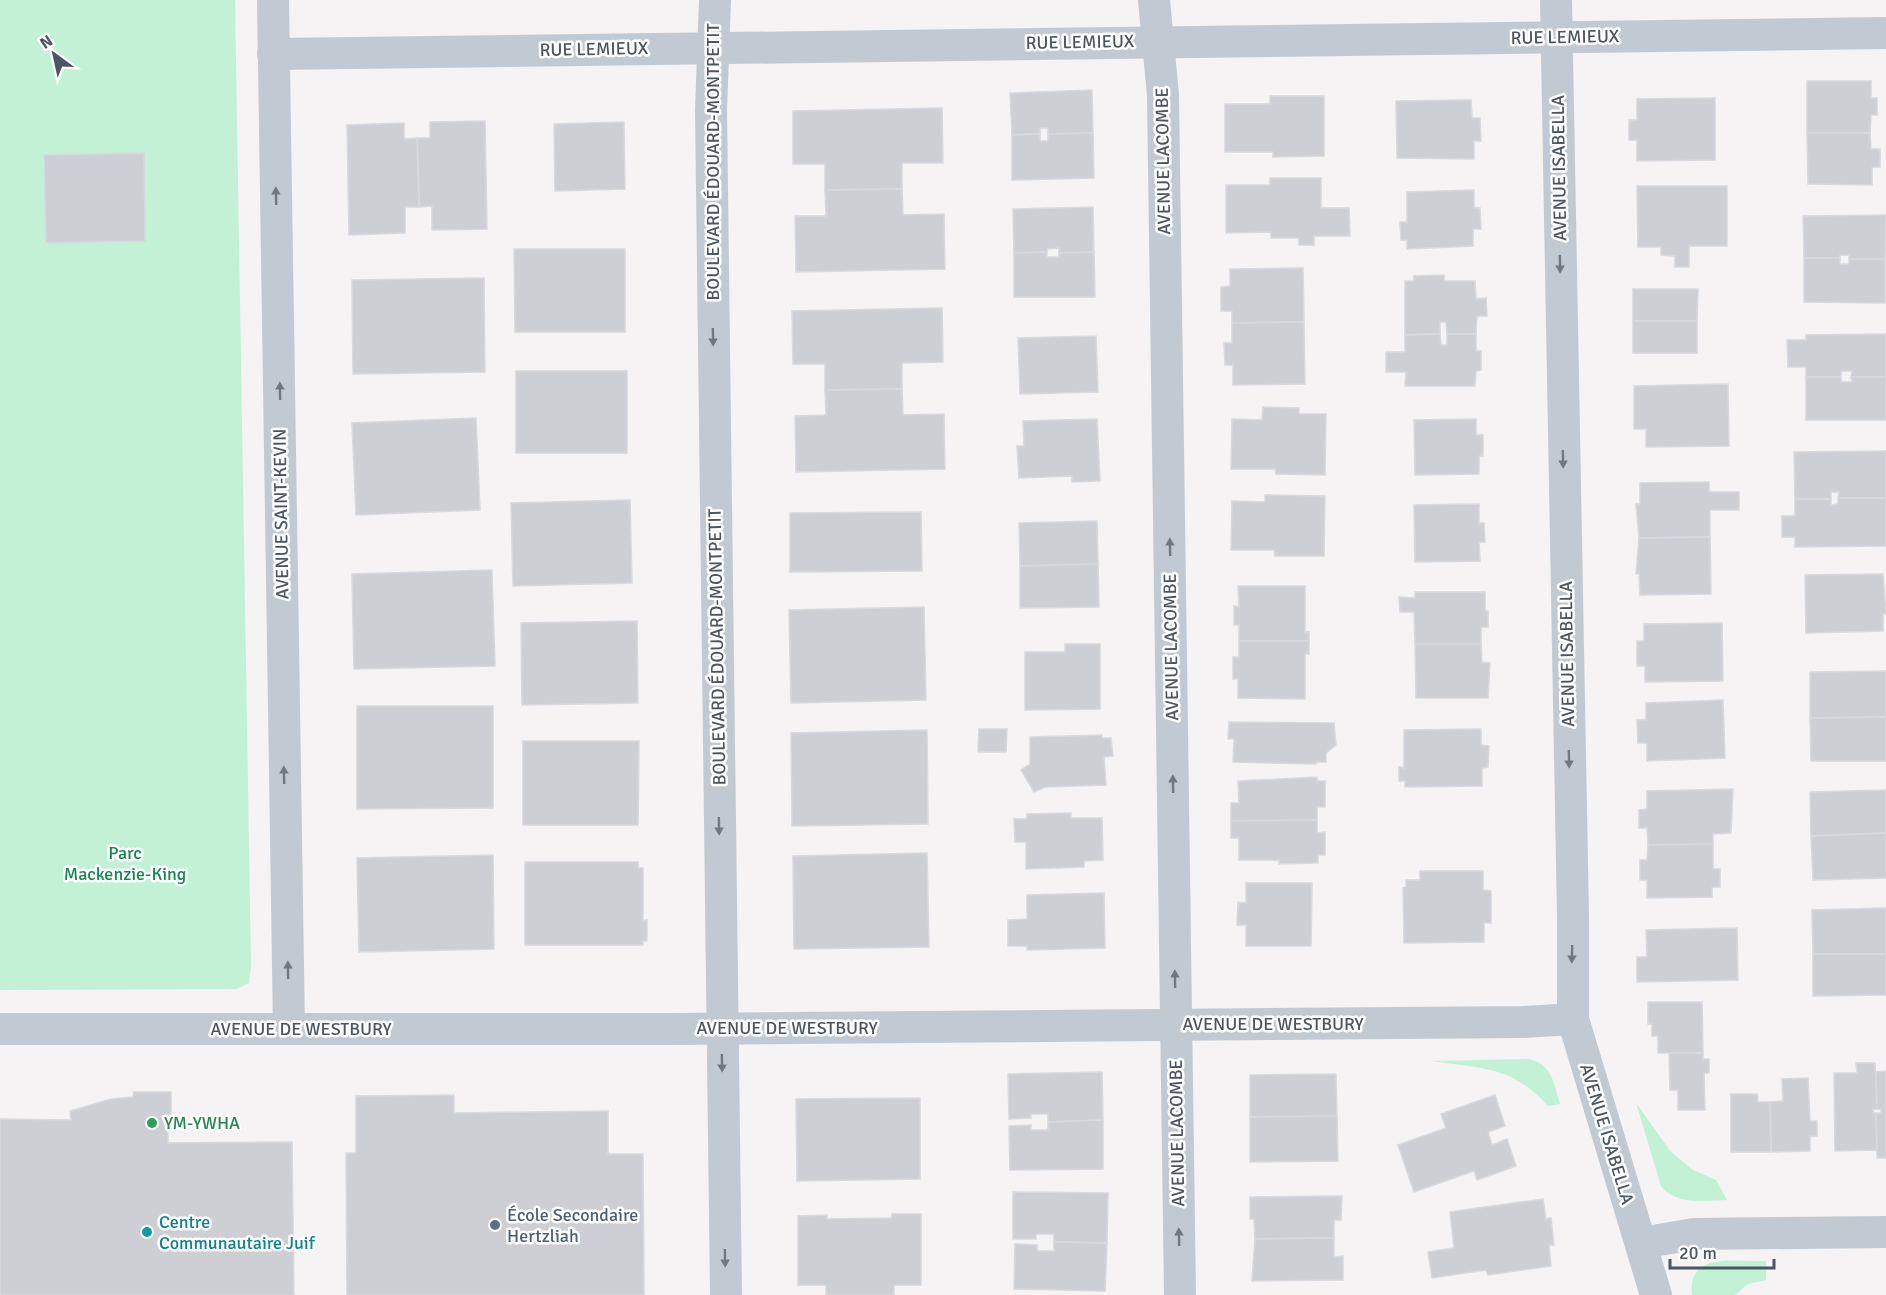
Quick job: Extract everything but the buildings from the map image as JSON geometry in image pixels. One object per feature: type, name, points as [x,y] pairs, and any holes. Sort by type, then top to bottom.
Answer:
[{"type":"street","name":"AVENUE SAINT-KEVIN","points":[[273,0],[289,1029]]},
{"type":"street","name":"BOULEVARD ÉDOUARD-MONTPETIT","points":[[715,0],[711,110],[726,1295]]},
{"type":"street","name":"AVENUE LACOMBE","points":[[1154,0],[1163,95],[1180,1295]]},
{"type":"street","name":"AVENUE ISABELLA","points":[[1556,0],[1573,1019],[1656,1295]]},
{"type":"street","name":"RUE LEMIEUX","points":[[273,54],[1886,33]]},
{"type":"street","name":"AVENUE DE WESTBURY","points":[[0,1029],[722,1028],[1524,1022],[1573,1019]]},
{"type":"street","points":[[1641,1243],[1694,1234],[1886,1232]]},
{"type":"green space","name":"Parc Mackenzie-King","points":[[0,0],[235,0],[251,967],[249,983],[237,989],[0,990]]},
{"type":"green space","points":[[1528,1059],[1536,1061],[1547,1070],[1554,1082],[1560,1104],[1548,1106],[1521,1083],[1495,1071],[1432,1061]]},
{"type":"green space","points":[[1636,1103],[1671,1152],[1693,1170],[1716,1180],[1727,1200],[1683,1199],[1675,1197],[1661,1186]]},
{"type":"green space","points":[[1728,1261],[1766,1261],[1766,1280],[1748,1284],[1735,1295],[1692,1295],[1692,1281],[1697,1271],[1705,1265]]},
{"type":"place","name":"YM-YWHA","points":[[152,1123]]},
{"type":"place","name":"École Secondaire Hertzliah","points":[[495,1225]]},
{"type":"place","name":"Centre Communautaire Juif","points":[[147,1232]]}]
